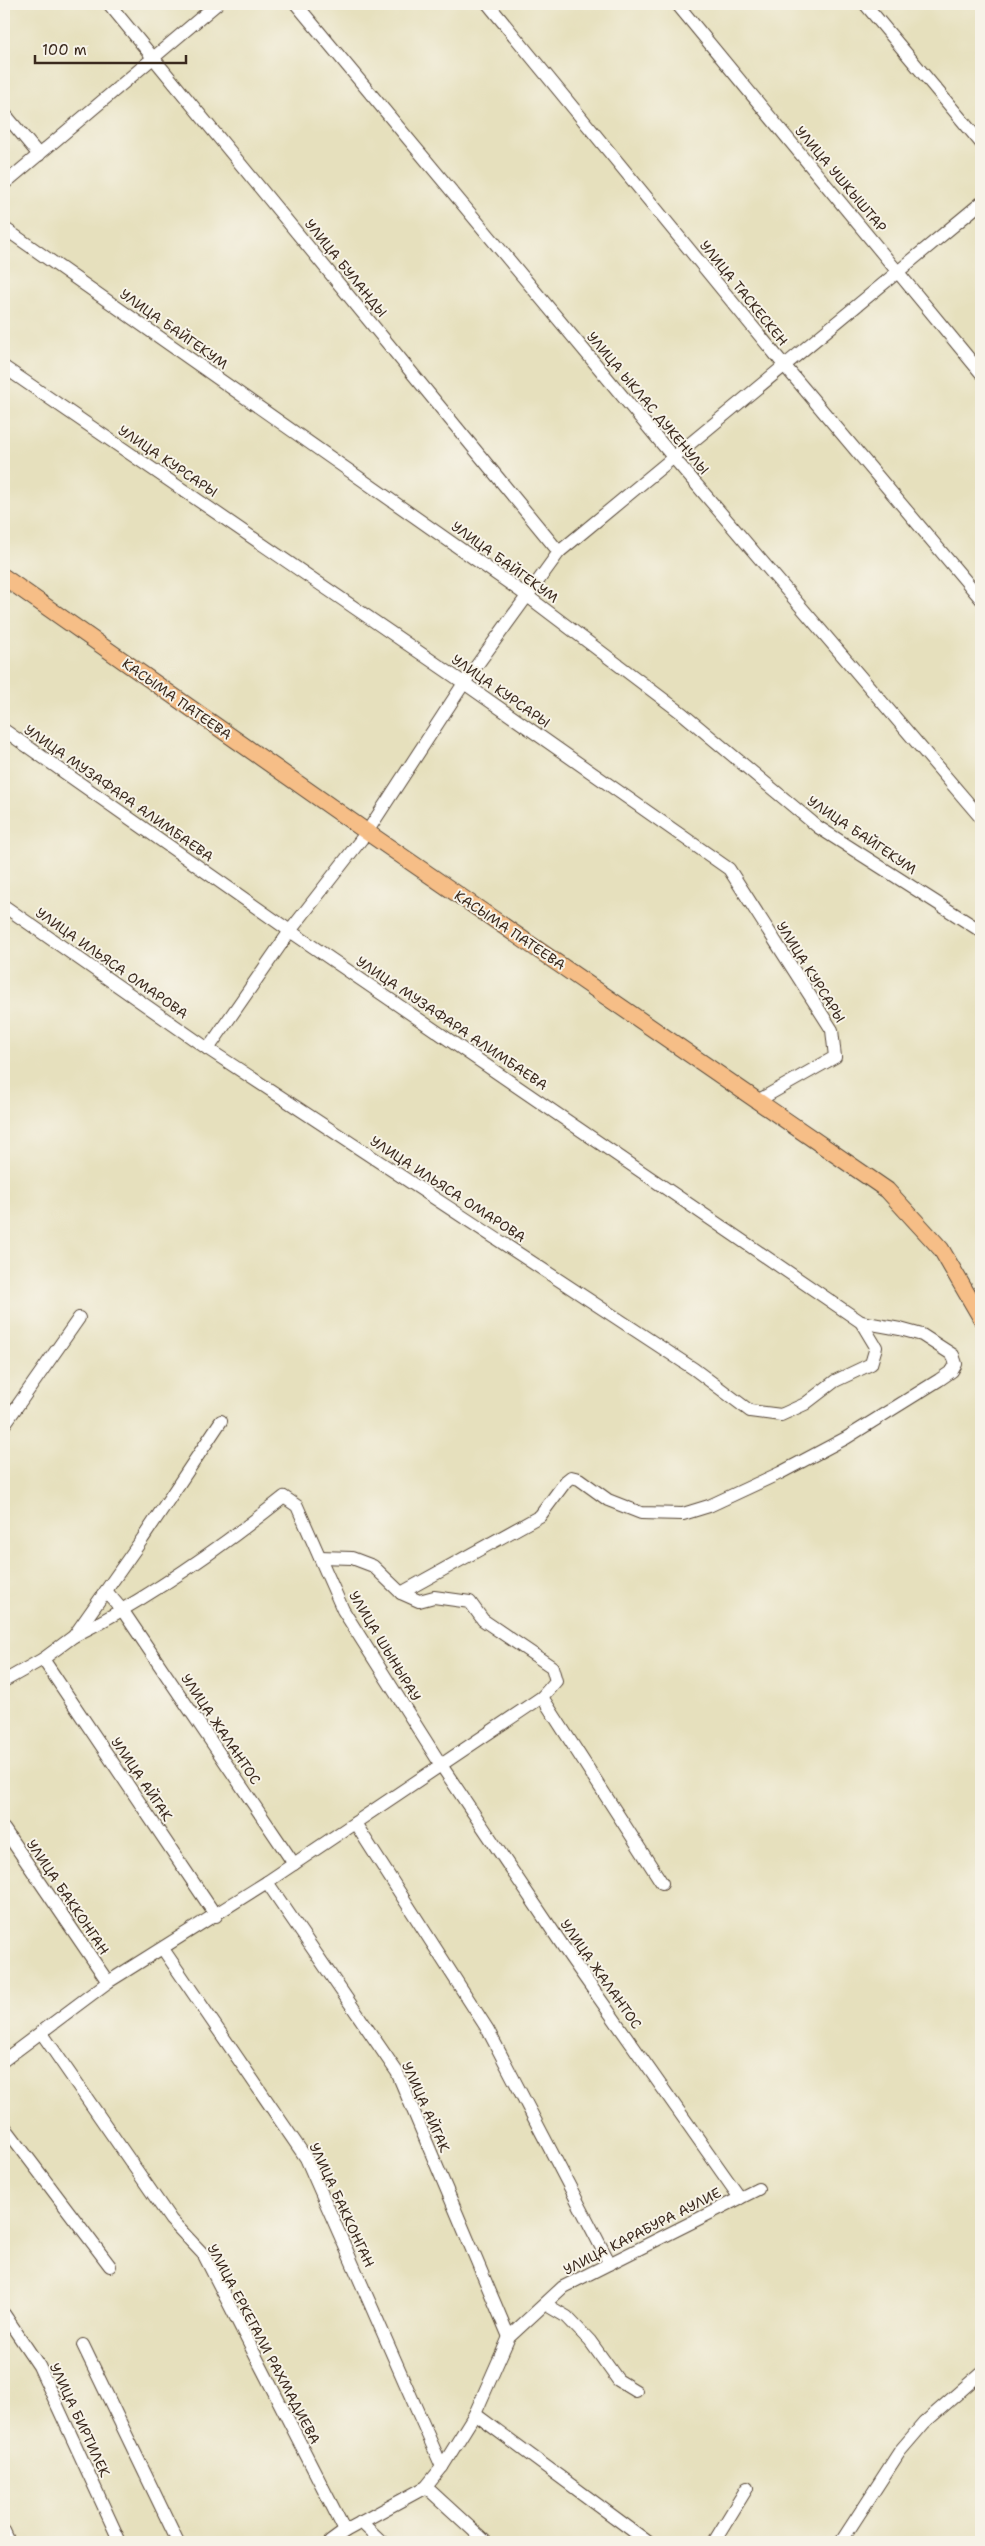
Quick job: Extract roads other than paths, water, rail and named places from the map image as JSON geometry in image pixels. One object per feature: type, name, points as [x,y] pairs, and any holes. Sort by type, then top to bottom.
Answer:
[{"type":"main road","name":"КАСЫМА ПАТЕЕВА","points":[[4,577],[367,832],[759,1100],[887,1190],[941,1249],[981,1318]]},
{"type":"street","name":"УЛИЦА БУЛАНДЫ","points":[[109,4],[559,552]]},
{"type":"street","points":[[4,184],[218,4]]},
{"type":"street","name":"УЛИЦА ЫКЛАС ДУКЕНУЛЫ","points":[[296,4],[673,456],[981,818]]},
{"type":"street","name":"УЛИЦА ТАСКЕСКЕН","points":[[488,4],[784,365],[981,599]]},
{"type":"street","name":"УЛИЦА УШКЫШТАР","points":[[677,4],[981,373]]},
{"type":"street","points":[[865,4],[981,143]]},
{"type":"street","points":[[4,113],[39,156]]},
{"type":"street","points":[[208,1049],[290,931],[367,832],[464,683],[559,552],[673,456],[981,204]]},
{"type":"street","name":"УЛИЦА БАЙГЕКУМ","points":[[4,228],[526,595],[683,714],[818,826],[981,931]]},
{"type":"street","name":"УЛИЦА КУРСАРЫ","points":[[4,367],[464,683],[729,870],[832,1030],[835,1057],[759,1100]]},
{"type":"street","name":"УЛИЦА МУЗАФАРА АЛИМБАЕВА","points":[[4,730],[290,931],[861,1322],[876,1347]]},
{"type":"street","name":"УЛИЦА ИЛЬЯСА ОМАРОВА","points":[[4,906],[208,1049],[694,1369],[750,1411],[781,1415],[805,1404],[835,1381],[871,1364],[876,1347]]},
{"type":"street","points":[[4,1425],[79,1318]]},
{"type":"street","points":[[402,1593],[540,1516],[571,1477],[579,1479],[608,1500],[641,1513],[683,1514],[709,1506],[780,1473],[846,1438],[939,1380],[952,1371],[956,1364],[953,1355],[922,1335],[861,1322]]},
{"type":"street","points":[[74,1636],[221,1421]]},
{"type":"street","name":"УЛИЦА ШЫНЫРАУ","points":[[123,1611],[253,1522],[284,1497],[297,1506],[343,1610],[441,1765]]},
{"type":"street","points":[[4,2060],[108,1982],[216,1916],[294,1864],[542,1697],[556,1681],[552,1667],[483,1620],[470,1602],[434,1597],[419,1601],[402,1593],[374,1566],[352,1558],[320,1557]]},
{"type":"street","name":"УЛИЦА ЖАЛАНТОС","points":[[106,1591],[123,1611],[294,1864]]},
{"type":"street","points":[[4,1681],[44,1659],[74,1636],[123,1611]]},
{"type":"street","name":"УЛИЦА АЙГАК","points":[[44,1659],[216,1916]]},
{"type":"street","points":[[542,1697],[662,1882]]},
{"type":"street","name":"УЛИЦА ЖАЛАНТОС","points":[[441,1765],[571,1958],[740,2198]]},
{"type":"street","points":[[355,1823],[488,2030],[610,2264]]},
{"type":"street","name":"УЛИЦА БАККОНГАН","points":[[4,1829],[108,1982]]},
{"type":"street","name":"УЛИЦА АЙГАК","points":[[267,1882],[396,2072],[509,2337]]},
{"type":"street","name":"УЛИЦА БАККОНГАН","points":[[163,1949],[306,2158],[442,2468]]},
{"type":"street","name":"УЛИЦА ЕРКЕГАЛИ РАХМАДИЕВА","points":[[41,2032],[170,2220],[204,2255],[345,2531]]},
{"type":"street","points":[[4,2126],[110,2266]]},
{"type":"street","name":"УЛИЦА КАРАБУРА АУЛИЕ","points":[[330,2542],[345,2531],[426,2487],[442,2468],[475,2414],[509,2337],[563,2288],[758,2189]]},
{"type":"street","points":[[544,2304],[567,2317],[590,2341],[618,2380],[636,2391]]},
{"type":"street","name":"УЛИЦА БИРТИЛЕК","points":[[4,2314],[39,2366],[120,2542]]},
{"type":"street","points":[[83,2345],[178,2542]]},
{"type":"street","points":[[841,2542],[900,2451],[924,2423],[981,2373]]},
{"type":"street","points":[[475,2414],[648,2542]]},
{"type":"street","points":[[426,2487],[486,2542]]},
{"type":"street","points":[[714,2542],[747,2488]]},
{"type":"street","points":[[361,2522],[382,2542]]},
{"type":"street","points":[[4,2531],[9,2542]]}]
